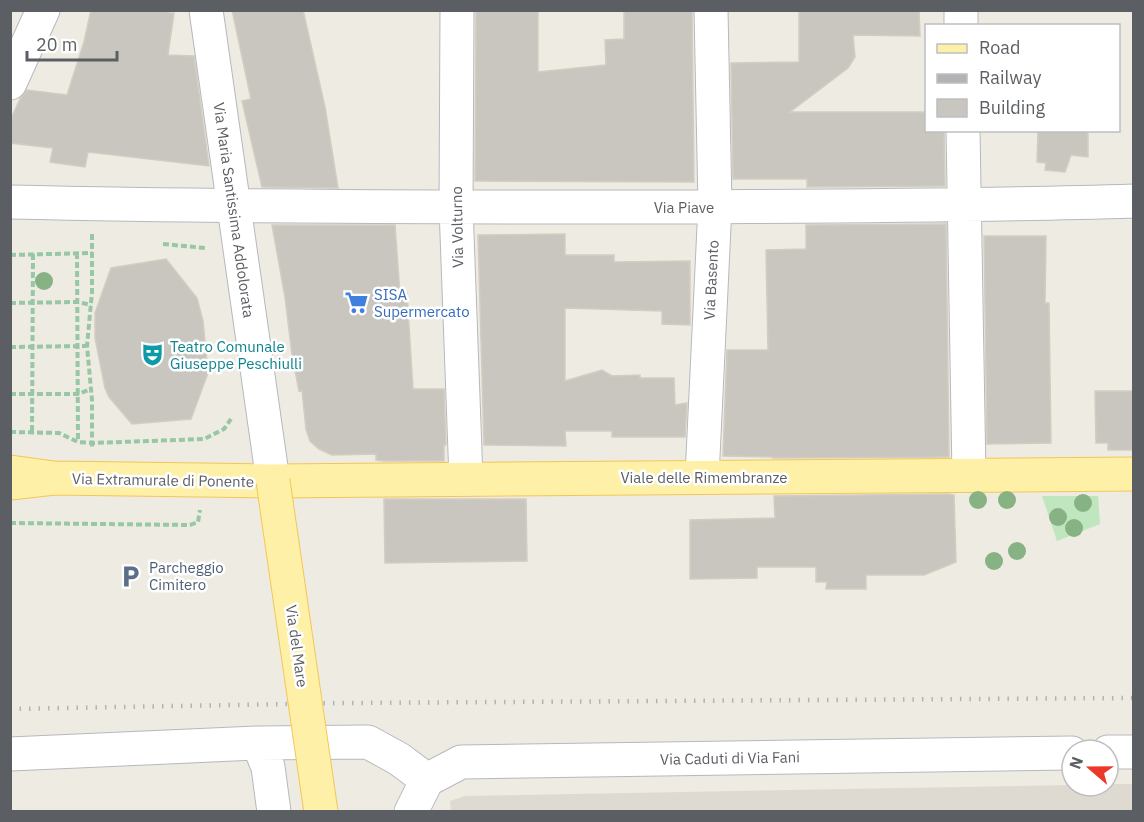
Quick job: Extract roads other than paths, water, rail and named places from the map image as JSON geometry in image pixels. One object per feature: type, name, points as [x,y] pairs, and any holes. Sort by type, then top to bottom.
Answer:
[{"type":"main road","name":"Via Extramurale di Ponente","points":[[10,472],[54,478],[273,481]]},
{"type":"main road","name":"Viale delle Rimembranze","points":[[273,481],[1134,474]]},
{"type":"main road","name":"Via Extramurale di Ponente","points":[[10,483],[54,478]]},
{"type":"main road","name":"Via del Mare","points":[[273,481],[321,812]]},
{"type":"street","points":[[10,83],[42,10]]},
{"type":"street","name":"Via Maria Santissima Addolorata","points":[[206,10],[273,481]]},
{"type":"street","name":"Via Volturno","points":[[457,10],[456,207],[466,479]]},
{"type":"street","name":"Via Basento","points":[[702,477],[715,206],[711,10]]},
{"type":"street","points":[[963,132],[969,475]]},
{"type":"street","name":"Via Piave","points":[[10,202],[233,207],[456,207],[964,206],[1134,201]]},
{"type":"street","points":[[10,754],[258,743],[368,742],[399,759],[427,780],[411,812]]},
{"type":"street","points":[[258,743],[268,767],[274,812]]},
{"type":"street","name":"Via Caduti di Via Fani","points":[[427,780],[461,762],[1060,753]]},
{"type":"railway","points":[[10,709],[344,703],[1134,698]]},
{"type":"place","name":"SISA Supermercato","points":[[356,303]]},
{"type":"place","name":"Teatro Comunale Giuseppe Peschiulli","points":[[152,355]]},
{"type":"place","name":"Parcheggio Cimitero","points":[[131,576]]}]
